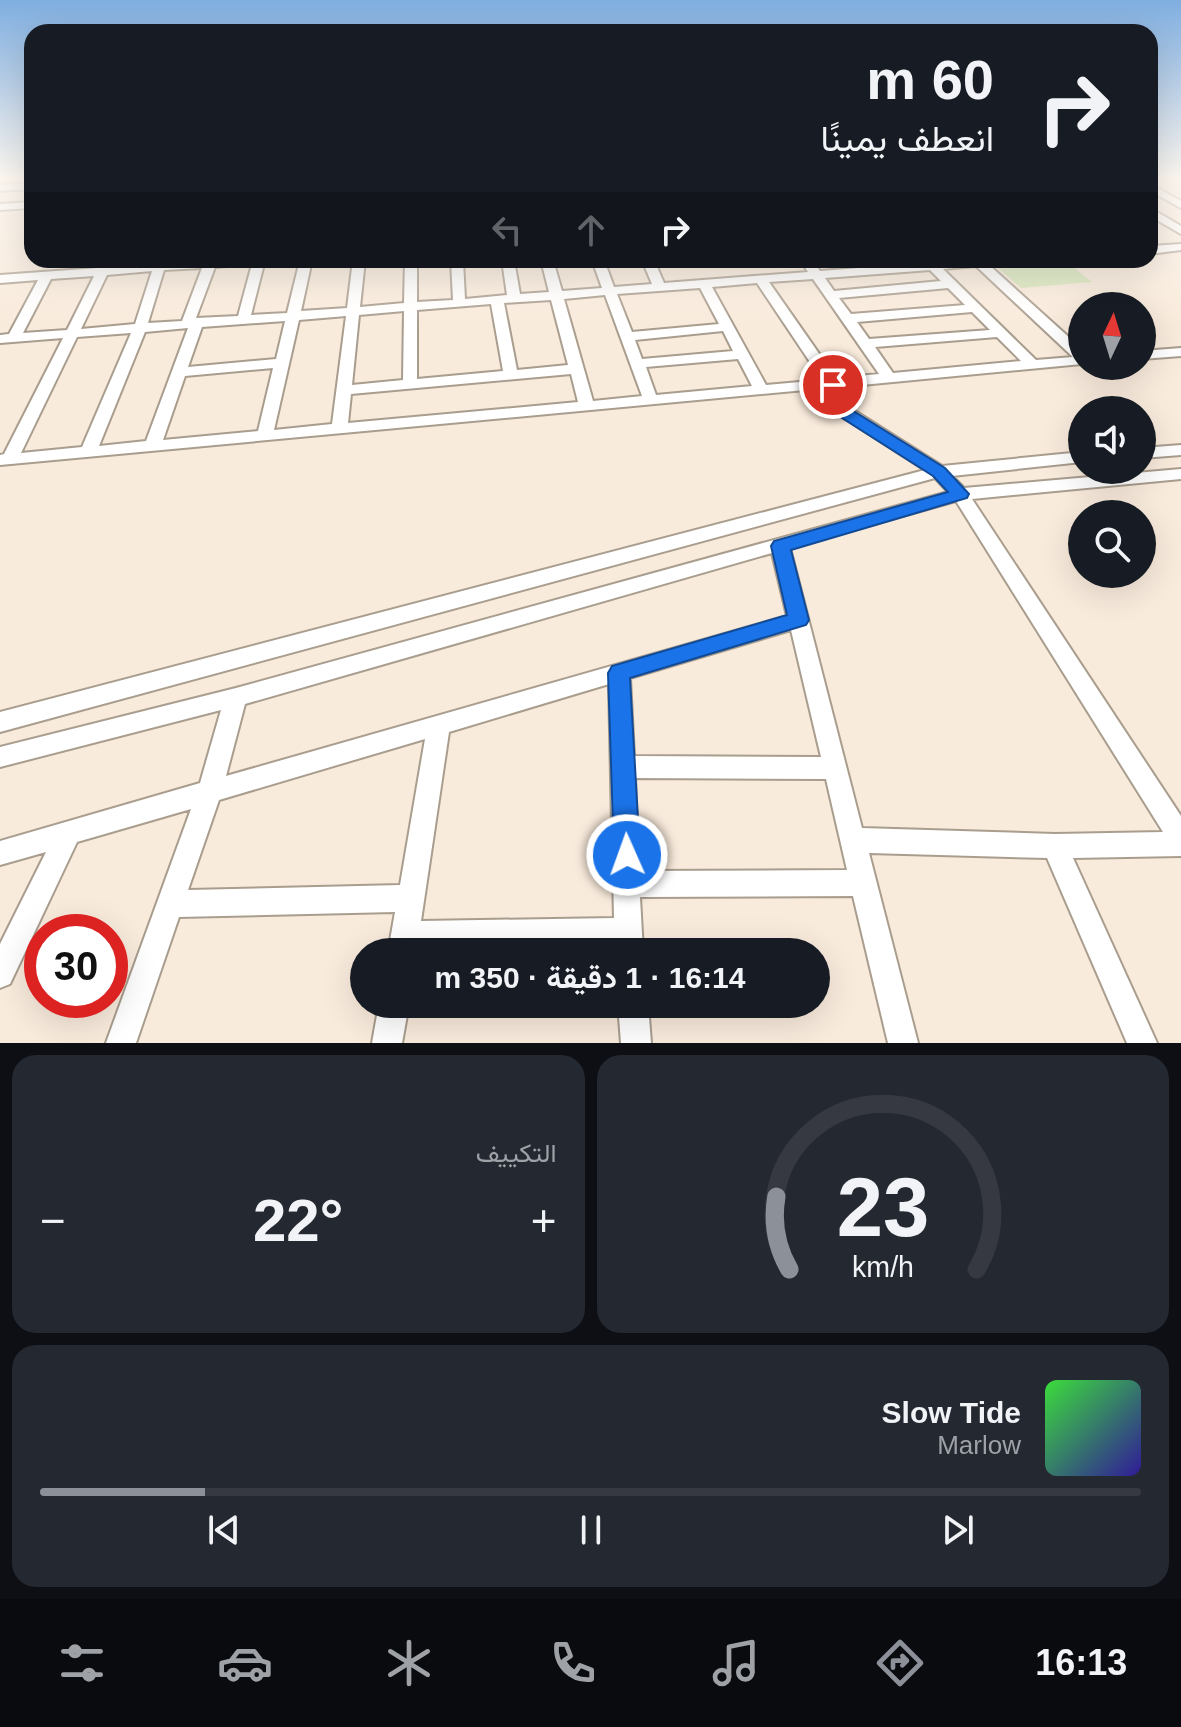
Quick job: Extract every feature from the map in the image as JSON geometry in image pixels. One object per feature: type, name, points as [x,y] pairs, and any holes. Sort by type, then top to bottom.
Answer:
[{"type":"street","points":[[1158,248],[1181,247]]},
{"type":"street","points":[[0,279],[88,268]]},
{"type":"street","points":[[5,459],[104,268]]},
{"type":"street","points":[[89,451],[141,326],[159,268]]},
{"type":"street","points":[[153,444],[179,372],[208,268]]},
{"type":"street","points":[[244,318],[255,268]]},
{"type":"street","points":[[265,435],[304,268]]},
{"type":"street","points":[[339,429],[358,268]]},
{"type":"street","points":[[410,384],[411,268]]},
{"type":"street","points":[[457,268],[459,301]]},
{"type":"street","points":[[509,268],[514,297]]},
{"type":"street","points":[[549,268],[587,407]]},
{"type":"street","points":[[601,268],[651,401]]},
{"type":"street","points":[[651,268],[659,286]]},
{"type":"street","points":[[811,268],[890,379]]},
{"type":"street","points":[[7,338],[704,283],[764,275],[816,275],[865,268]]},
{"type":"street","points":[[935,268],[1033,365]]},
{"type":"street","points":[[985,268],[1068,346]]},
{"type":"street","points":[[7,338],[47,275]]},
{"type":"street","points":[[764,275],[833,385],[845,412],[939,472],[960,494],[1181,841]]},
{"type":"street","points":[[704,283],[762,391]]},
{"type":"street","points":[[828,295],[952,284]]},
{"type":"street","points":[[496,298],[511,375]]},
{"type":"street","points":[[845,319],[977,308]]},
{"type":"street","points":[[627,337],[727,327]]},
{"type":"street","points":[[864,344],[1001,333]]},
{"type":"street","points":[[1156,354],[1181,352]]},
{"type":"street","points":[[637,364],[742,354]]},
{"type":"street","points":[[5,459],[833,385],[1068,361]]},
{"type":"street","points":[[179,372],[281,363]]},
{"type":"street","points":[[344,390],[576,369]]},
{"type":"street","points":[[1156,452],[1181,450]]},
{"type":"street","points":[[0,722],[939,472],[1068,458]]},
{"type":"street","points":[[0,757],[236,697],[960,494],[1181,474]]},
{"type":"street","points":[[780,546],[903,1043]]},
{"type":"street","points":[[0,853],[799,620]]},
{"type":"street","points":[[619,673],[628,938]]},
{"type":"street","points":[[121,1043],[209,793],[236,697]]},
{"type":"street","points":[[404,938],[439,726]]},
{"type":"street","points":[[623,767],[836,768]]},
{"type":"street","points":[[0,974],[69,833]]},
{"type":"street","points":[[853,840],[1055,846],[1181,841]]},
{"type":"street","points":[[1055,846],[1142,1043]]},
{"type":"street","points":[[628,884],[863,883]]},
{"type":"street","points":[[172,904],[411,898]]},
{"type":"street","points":[[387,1043],[391,1018]]},
{"type":"street","points":[[634,1018],[636,1043]]},
{"type":"green space","points":[[998,268],[1074,268],[1092,282],[1021,288]]},
{"type":"route","points":[[627,855],[619,673],[799,620],[780,546],[960,494],[939,472],[845,412],[833,385]]}]
